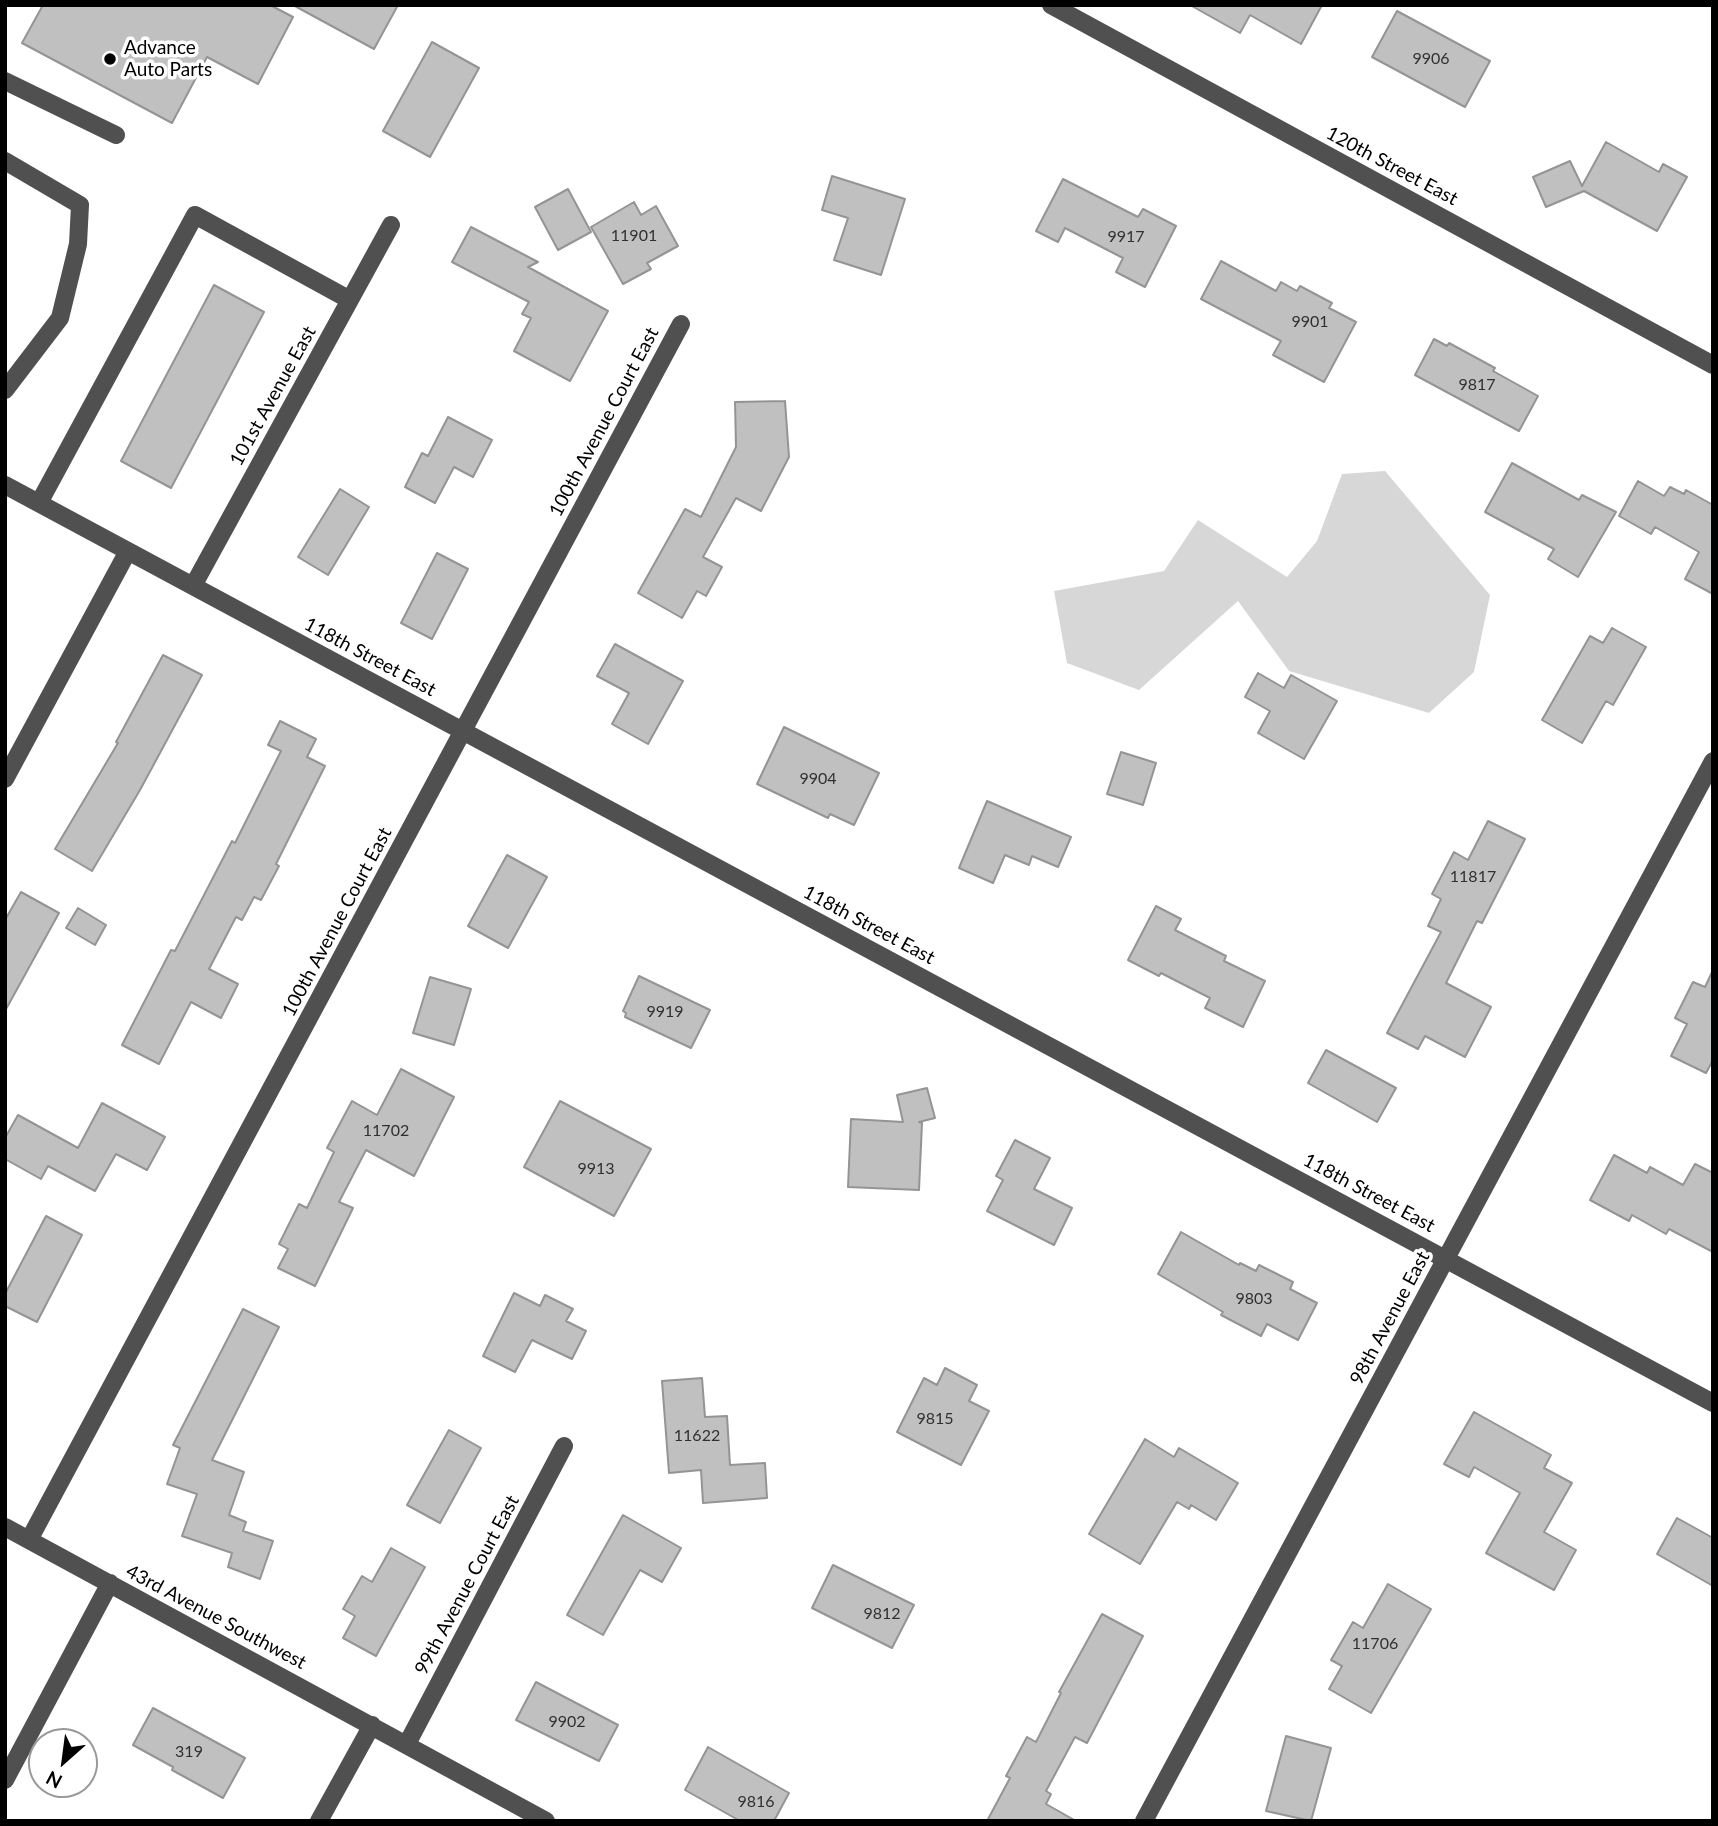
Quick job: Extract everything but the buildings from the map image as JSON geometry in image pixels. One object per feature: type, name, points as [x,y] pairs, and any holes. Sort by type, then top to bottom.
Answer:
[{"type":"street","name":"120th Street East","points":[[1051,5],[1713,365]]},
{"type":"street","points":[[5,81],[116,135]]},
{"type":"street","points":[[5,162],[80,205],[78,244],[60,318],[5,390]]},
{"type":"street","points":[[39,503],[195,215],[350,299]]},
{"type":"street","name":"101st Avenue East","points":[[193,586],[391,225]]},
{"type":"street","name":"100th Avenue Court East","points":[[29,1539],[681,324]]},
{"type":"street","name":"118th Street East","points":[[5,485],[1713,1403]]},
{"type":"street","points":[[5,779],[128,551]]},
{"type":"street","name":"98th Avenue East","points":[[1144,1821],[1713,761]]},
{"type":"street","name":"99th Avenue Court East","points":[[407,1744],[564,1446]]},
{"type":"street","name":"43rd Avenue Southwest","points":[[5,1527],[372,1724],[546,1821]]},
{"type":"street","points":[[5,1780],[110,1583]]},
{"type":"street","points":[[319,1821],[372,1724]]},
{"type":"shaded area","points":[[1385,471],[1490,595],[1474,672],[1429,713],[1289,671],[1238,601],[1139,690],[1067,663],[1054,591],[1164,571],[1198,520],[1287,577],[1317,541],[1342,474]]},
{"type":"place","name":"Advance Auto Parts","points":[[110,59]]}]
